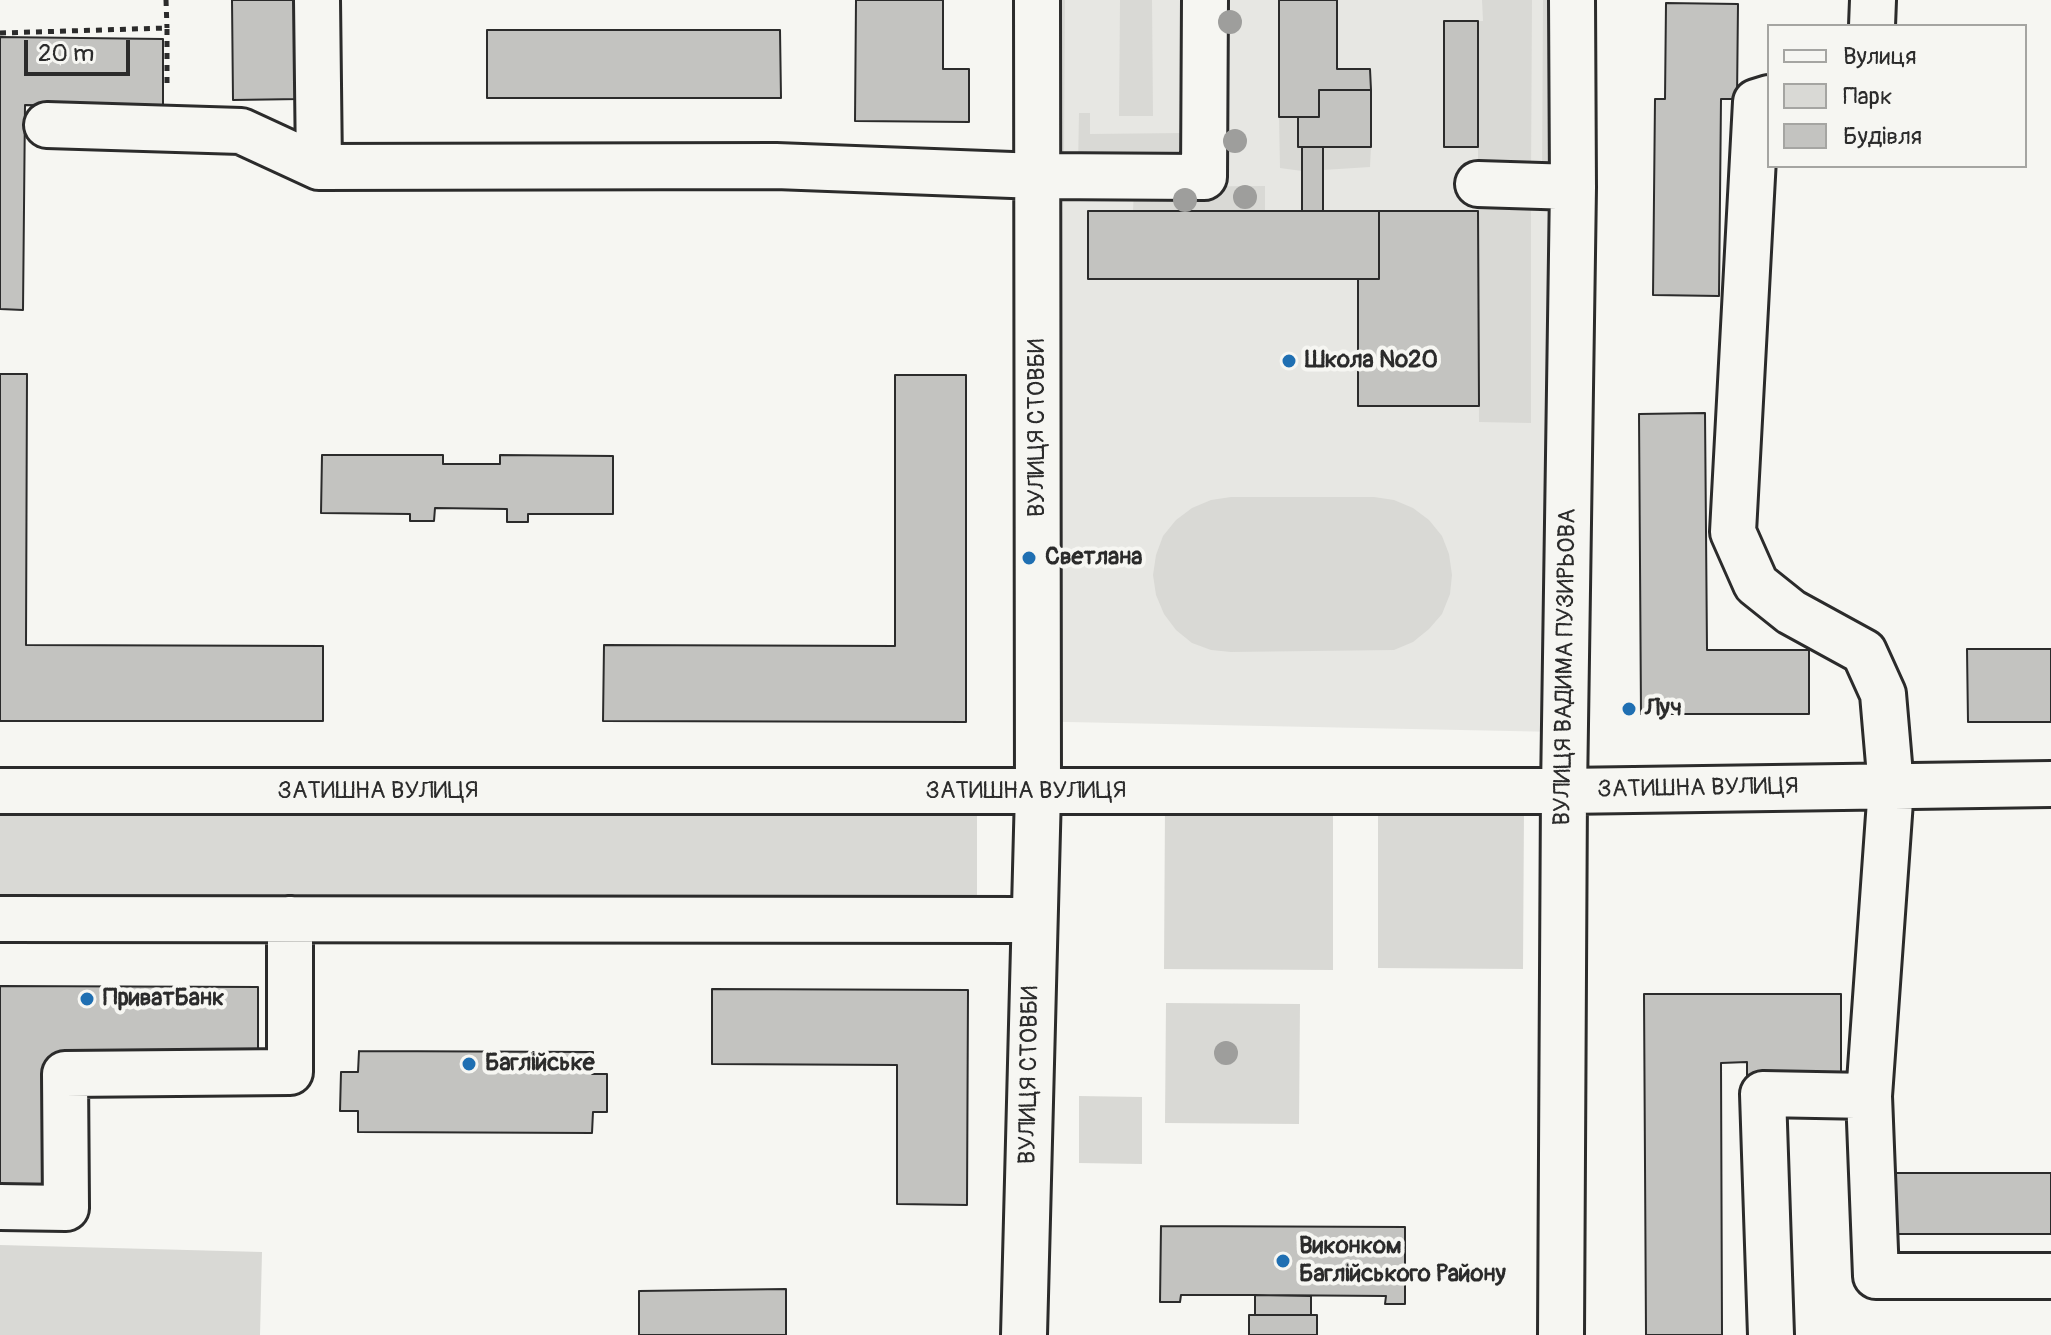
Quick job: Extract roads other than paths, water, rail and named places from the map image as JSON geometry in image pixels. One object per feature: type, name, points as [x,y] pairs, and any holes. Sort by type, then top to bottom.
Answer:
[{"type":"street","points":[[317,0],[319,167]]},
{"type":"street","name":"ВУЛИЦЯ СТОВБИ","points":[[1024,1335],[1038,792],[1037,0]]},
{"type":"street","points":[[47,125],[241,131],[319,167],[776,166],[1038,176],[1204,177],[1205,0]]},
{"type":"street","name":"ВУЛИЦЯ ВАДИМА ПУЗИРЬОВА","points":[[1561,1335],[1564,791],[1573,187],[1572,0]]},
{"type":"street","points":[[1872,24],[1873,0]]},
{"type":"street","points":[[1767,99],[1756,102],[1733,532],[1756,584],[1791,612],[1864,652],[1883,694],[1891,787],[1869,1096],[1876,1276],[2051,1276]]},
{"type":"street","points":[[1478,184],[1573,187]]},
{"type":"street","name":"ЗАТИШНА ВУЛИЦЯ","points":[[0,791],[1564,791],[2051,784]]},
{"type":"street","points":[[0,919],[1033,920]]},
{"type":"street","points":[[0,1207],[66,1208],[65,1074],[290,1072],[290,919]]},
{"type":"street","points":[[1771,1335],[1763,1094],[1869,1096]]},
{"type":"place","name":"Школа №20","points":[[1289,361]]},
{"type":"place","name":"Светлана","points":[[1029,558]]},
{"type":"place","name":"Луч","points":[[1629,709]]},
{"type":"place","name":"ПриватБанк","points":[[87,999]]},
{"type":"place","name":"Баглійське","points":[[469,1064]]},
{"type":"place","name":"Виконком Баглійського Району","points":[[1283,1261]]}]
